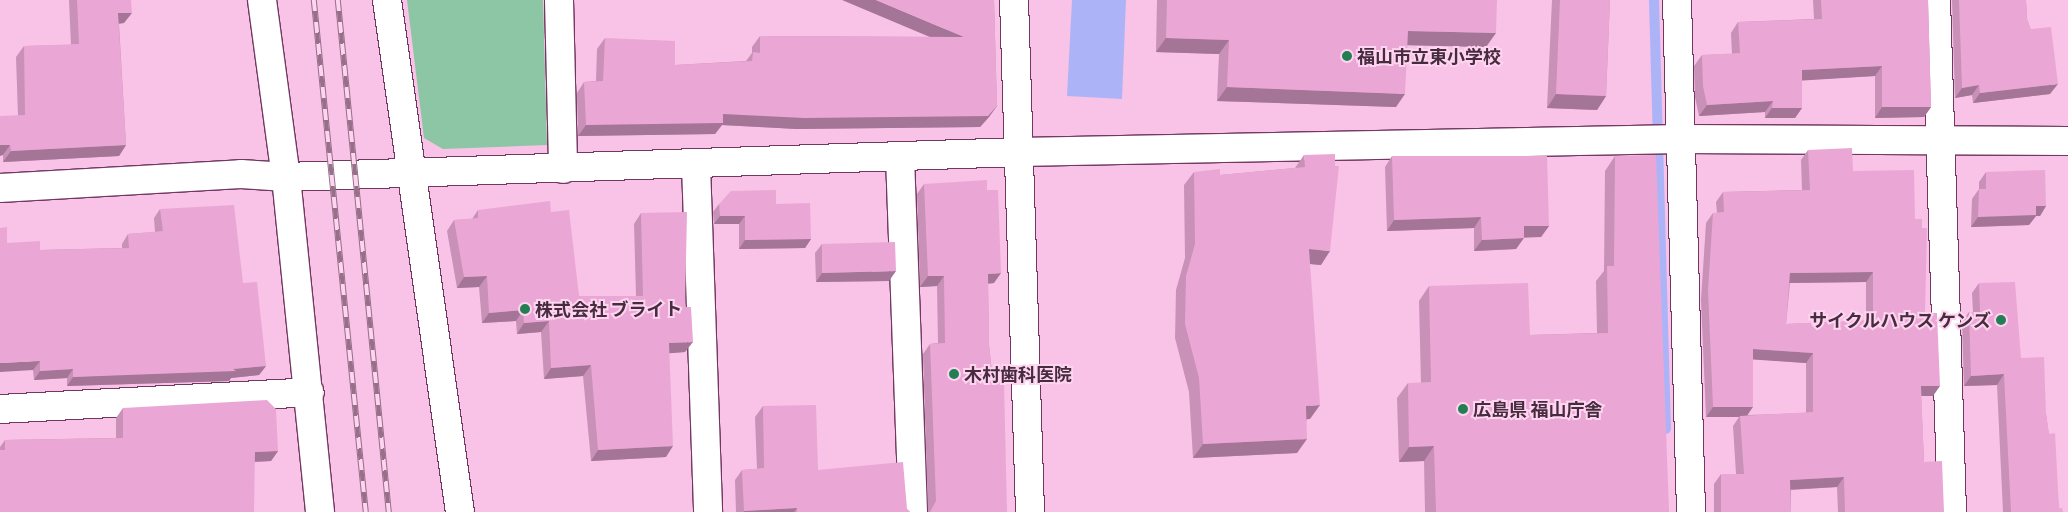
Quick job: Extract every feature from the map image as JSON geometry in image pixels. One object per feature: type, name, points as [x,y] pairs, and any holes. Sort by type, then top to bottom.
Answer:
[{"type":"street","points":[[262,0],[286,177],[310,392],[320,512]]},
{"type":"street","points":[[387,0],[460,512]]},
{"type":"street","points":[[559,0],[563,169]]},
{"type":"street","points":[[1014,0],[1030,512]]},
{"type":"street","points":[[1677,0],[1677,139],[1691,512]]},
{"type":"street","points":[[1936,0],[1952,512]]},
{"type":"street","points":[[0,188],[242,174],[286,177],[413,174],[1019,152],[1677,139],[2068,141]]},
{"type":"street","points":[[900,157],[913,512]]},
{"type":"street","points":[[696,164],[708,512]]},
{"type":"street","points":[[0,409],[310,392]]},
{"type":"green space","points":[[407,0],[543,0],[547,145],[443,149],[424,138]]},
{"type":"water","points":[[1072,0],[1126,0],[1122,99],[1067,96]]},
{"type":"building","points":[[77,0],[131,0],[132,13],[118,13],[126,145],[11,151],[10,145],[0,145],[0,116],[25,115],[24,46],[79,44]]},
{"type":"building","points":[[876,0],[994,0],[997,106],[988,116],[804,118],[723,114],[723,123],[586,125],[584,82],[603,81],[605,38],[675,41],[675,65],[752,61],[753,52],[760,53],[760,36],[964,37]]},
{"type":"building","points":[[1167,0],[1497,0],[1496,33],[1408,31],[1405,94],[1227,87],[1229,40],[1166,38]]},
{"type":"building","points":[[1560,0],[1610,0],[1606,96],[1556,94]]},
{"type":"building","points":[[1821,0],[1928,0],[1931,107],[1882,107],[1882,66],[1802,70],[1802,108],[1772,108],[1773,101],[1707,105],[1703,86],[1702,55],[1740,53],[1738,22],[1822,19]]},
{"type":"building","points":[[1959,0],[2026,0],[2027,19],[2031,29],[2051,27],[2058,84],[1980,93],[1979,85],[1962,88]]},
{"type":"building","points":[[1852,148],[1853,171],[1914,170],[1915,219],[1922,219],[1922,228],[1927,228],[1925,313],[1937,313],[1940,386],[1921,386],[1924,462],[1942,461],[1944,512],[1845,512],[1844,477],[1790,480],[1791,512],[1721,512],[1721,474],[1744,474],[1740,416],[1813,412],[1813,353],[1753,349],[1753,407],[1713,407],[1708,290],[1713,213],[1724,212],[1723,192],[1810,190],[1808,150]],"holes":[[[1873,272],[1873,320],[1786,324],[1790,273]]]},
{"type":"building","points":[[1335,154],[1335,166],[1339,166],[1330,251],[1309,249],[1320,405],[1306,406],[1307,439],[1203,444],[1199,378],[1185,324],[1186,276],[1195,244],[1194,172],[1220,169],[1220,175],[1305,167],[1304,155]]},
{"type":"building","points":[[1656,155],[1669,512],[1436,512],[1434,446],[1409,447],[1408,383],[1431,382],[1429,286],[1528,283],[1530,335],[1608,333],[1607,266],[1614,266],[1615,156]]},
{"type":"building","points":[[1392,156],[1547,156],[1549,226],[1524,226],[1524,238],[1482,240],[1481,217],[1394,220]]},
{"type":"building","points":[[2045,170],[2046,206],[2036,206],[2036,215],[1978,217],[1979,189],[1986,189],[1986,172]]},
{"type":"building","points":[[987,180],[987,190],[998,190],[1001,273],[988,274],[989,345],[993,383],[1004,382],[1007,512],[930,512],[936,501],[930,344],[945,343],[944,276],[928,276],[924,184]]},
{"type":"building","points":[[776,190],[776,204],[810,203],[811,239],[745,240],[745,216],[720,216],[719,204],[731,191]]},
{"type":"building","points":[[550,201],[551,212],[569,210],[579,296],[643,296],[641,213],[687,212],[685,307],[691,307],[693,342],[669,343],[673,446],[598,450],[591,365],[551,368],[549,321],[524,323],[523,310],[489,313],[487,276],[464,277],[454,220],[478,218],[478,210]]},
{"type":"building","points":[[234,205],[243,283],[257,282],[266,366],[233,369],[236,371],[73,377],[73,369],[40,371],[40,361],[0,363],[0,228],[7,227],[7,243],[40,241],[40,250],[129,248],[128,234],[163,231],[160,209]]},
{"type":"building","points":[[895,242],[896,271],[822,273],[822,244]]},
{"type":"building","points":[[2015,282],[2021,358],[2044,357],[2046,414],[2049,434],[2055,433],[2059,508],[2062,508],[2063,512],[2011,512],[2004,374],[1971,376],[1969,312],[1980,312],[1979,283]]},
{"type":"building","points":[[267,400],[276,409],[278,451],[255,452],[254,512],[0,512],[0,450],[5,450],[5,440],[123,438],[123,408]]},
{"type":"building","points":[[816,405],[818,470],[903,462],[907,509],[910,512],[797,512],[797,508],[744,511],[742,470],[764,468],[763,406]]},
{"type":"waterway","points":[[1654,0],[1666,429]]},
{"type":"railway","points":[[314,0],[366,512]]},
{"type":"railway","points":[[338,0],[389,512]]},
{"type":"place","name":"福山市立東小学校","points":[[1347,56]]},
{"type":"place","name":"株式会社 ブライト","points":[[525,309]]},
{"type":"place","name":"サイクルハウス ケンズ","points":[[2001,320]]},
{"type":"place","name":"木村歯科医院","points":[[954,374]]},
{"type":"place","name":"広島県 福山庁舎","points":[[1463,409]]}]
